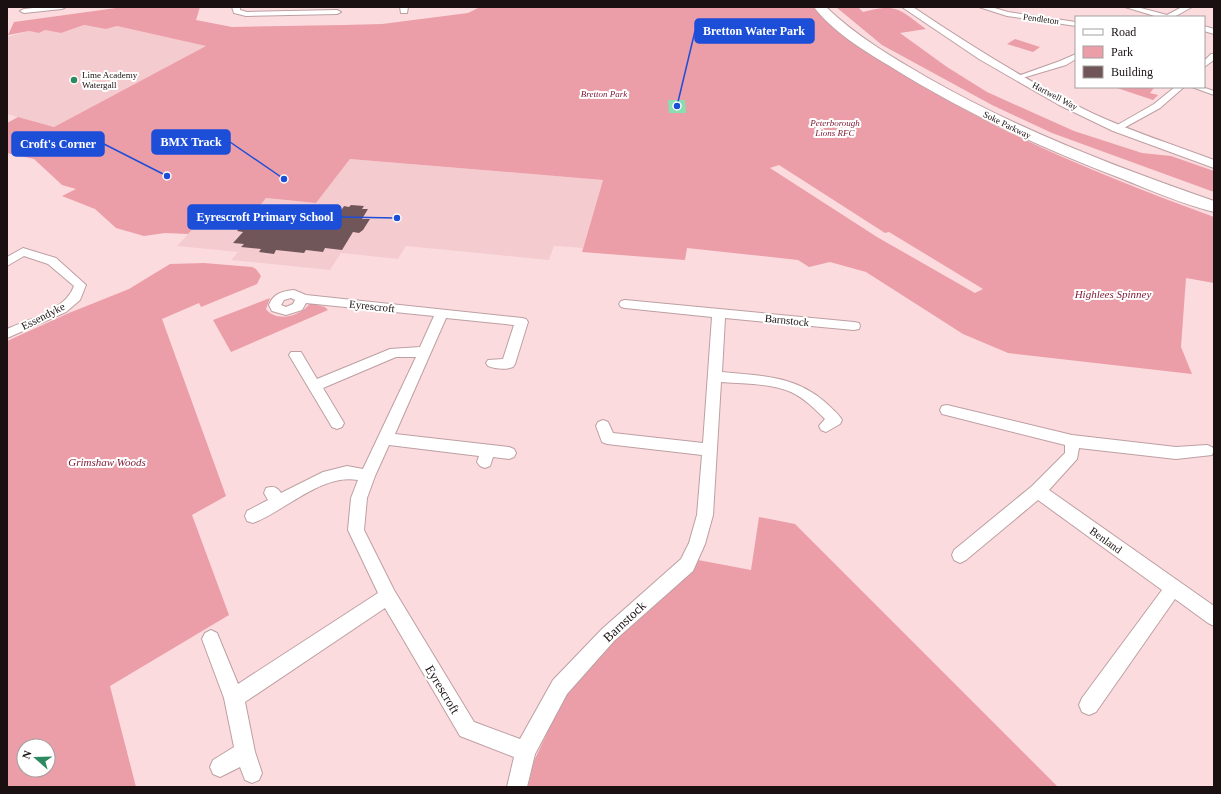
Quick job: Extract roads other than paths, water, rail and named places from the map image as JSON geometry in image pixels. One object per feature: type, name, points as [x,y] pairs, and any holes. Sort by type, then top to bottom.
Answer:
[{"type":"highway","name":"Soke Parkway","points":[[820,7],[847,32],[880,55],[945,94],[1028,136],[1145,183],[1214,207]]},
{"type":"highway","name":"Soke Parkway","points":[[829,7],[856,30],[887,53],[948,88],[1030,129],[1147,176],[1214,198]]},
{"type":"street","points":[[24,11],[62,7]]},
{"type":"street","points":[[236,7],[237,11],[246,14],[296,10],[337,12]]},
{"type":"street","name":"Hartwell Way","points":[[907,7],[1019,77],[1117,128],[1214,163]]},
{"type":"street","name":"Pendleton","points":[[983,7],[1007,14],[1075,24]]},
{"type":"street","points":[[1129,7],[1163,16]]},
{"type":"street","points":[[1169,16],[1188,7]]},
{"type":"street","points":[[1208,64],[1214,56]]},
{"type":"street","points":[[1019,77],[1063,63],[1075,57]]},
{"type":"street","points":[[1063,63],[1075,67]]},
{"type":"street","points":[[1117,128],[1157,106],[1179,88]]},
{"type":"street","points":[[1198,88],[1214,93]]},
{"type":"street","name":"Essendyke","points":[[7,262],[23,252],[52,261],[80,284],[76,297],[62,309],[7,334]]},
{"type":"street","name":"Eyrescroft","points":[[302,299],[522,322],[508,364],[493,363]]},
{"type":"street","name":"Barnstock","points":[[634,302],[719,313],[841,321],[854,326]]},
{"type":"street","name":"Eyrescroft","points":[[442,313],[386,439],[367,476],[359,498],[356,530],[388,596],[467,729],[525,751]]},
{"type":"street","name":"Barnstock","points":[[517,787],[525,751],[560,687],[608,635],[687,565],[697,544],[705,515],[719,313]]},
{"type":"street","points":[[314,386],[395,352],[424,352]]},
{"type":"street","points":[[296,356],[337,423]]},
{"type":"street","points":[[715,376],[785,385],[797,389],[813,400],[835,420],[826,426]]},
{"type":"street","points":[[947,410],[1072,441],[1176,453],[1207,451]]},
{"type":"street","points":[[603,426],[607,438],[710,450]]},
{"type":"street","points":[[386,439],[486,456],[509,453]]},
{"type":"street","points":[[960,555],[1038,491],[1072,455],[1072,441]]},
{"type":"street","points":[[253,516],[275,498],[323,478],[347,472],[367,476]]},
{"type":"street","name":"Benland","points":[[1038,491],[1214,617]]},
{"type":"street","points":[[1089,705],[1173,588]]},
{"type":"street","points":[[234,698],[388,596]]},
{"type":"street","points":[[211,639],[234,698],[245,752],[252,773]]},
{"type":"street","points":[[220,767],[245,752]]},
{"type":"place","name":"Lime Academy Watergall","points":[[74,80]]},
{"type":"place","name":"Bretton Water Park","points":[[677,106]]},
{"type":"place","name":"Croft's Corner","points":[[167,176]]},
{"type":"place","name":"BMX Track","points":[[284,179]]},
{"type":"place","name":"Eyrescroft Primary School","points":[[397,218]]},
{"type":"park label","name":"Bretton Park","points":[[604,94]]},
{"type":"park label","name":"Peterborough Lions RFC","points":[[835,128]]},
{"type":"park label","name":"Highlees Spinney","points":[[1113,294]]},
{"type":"park label","name":"Grimshaw Woods","points":[[107,462]]}]
